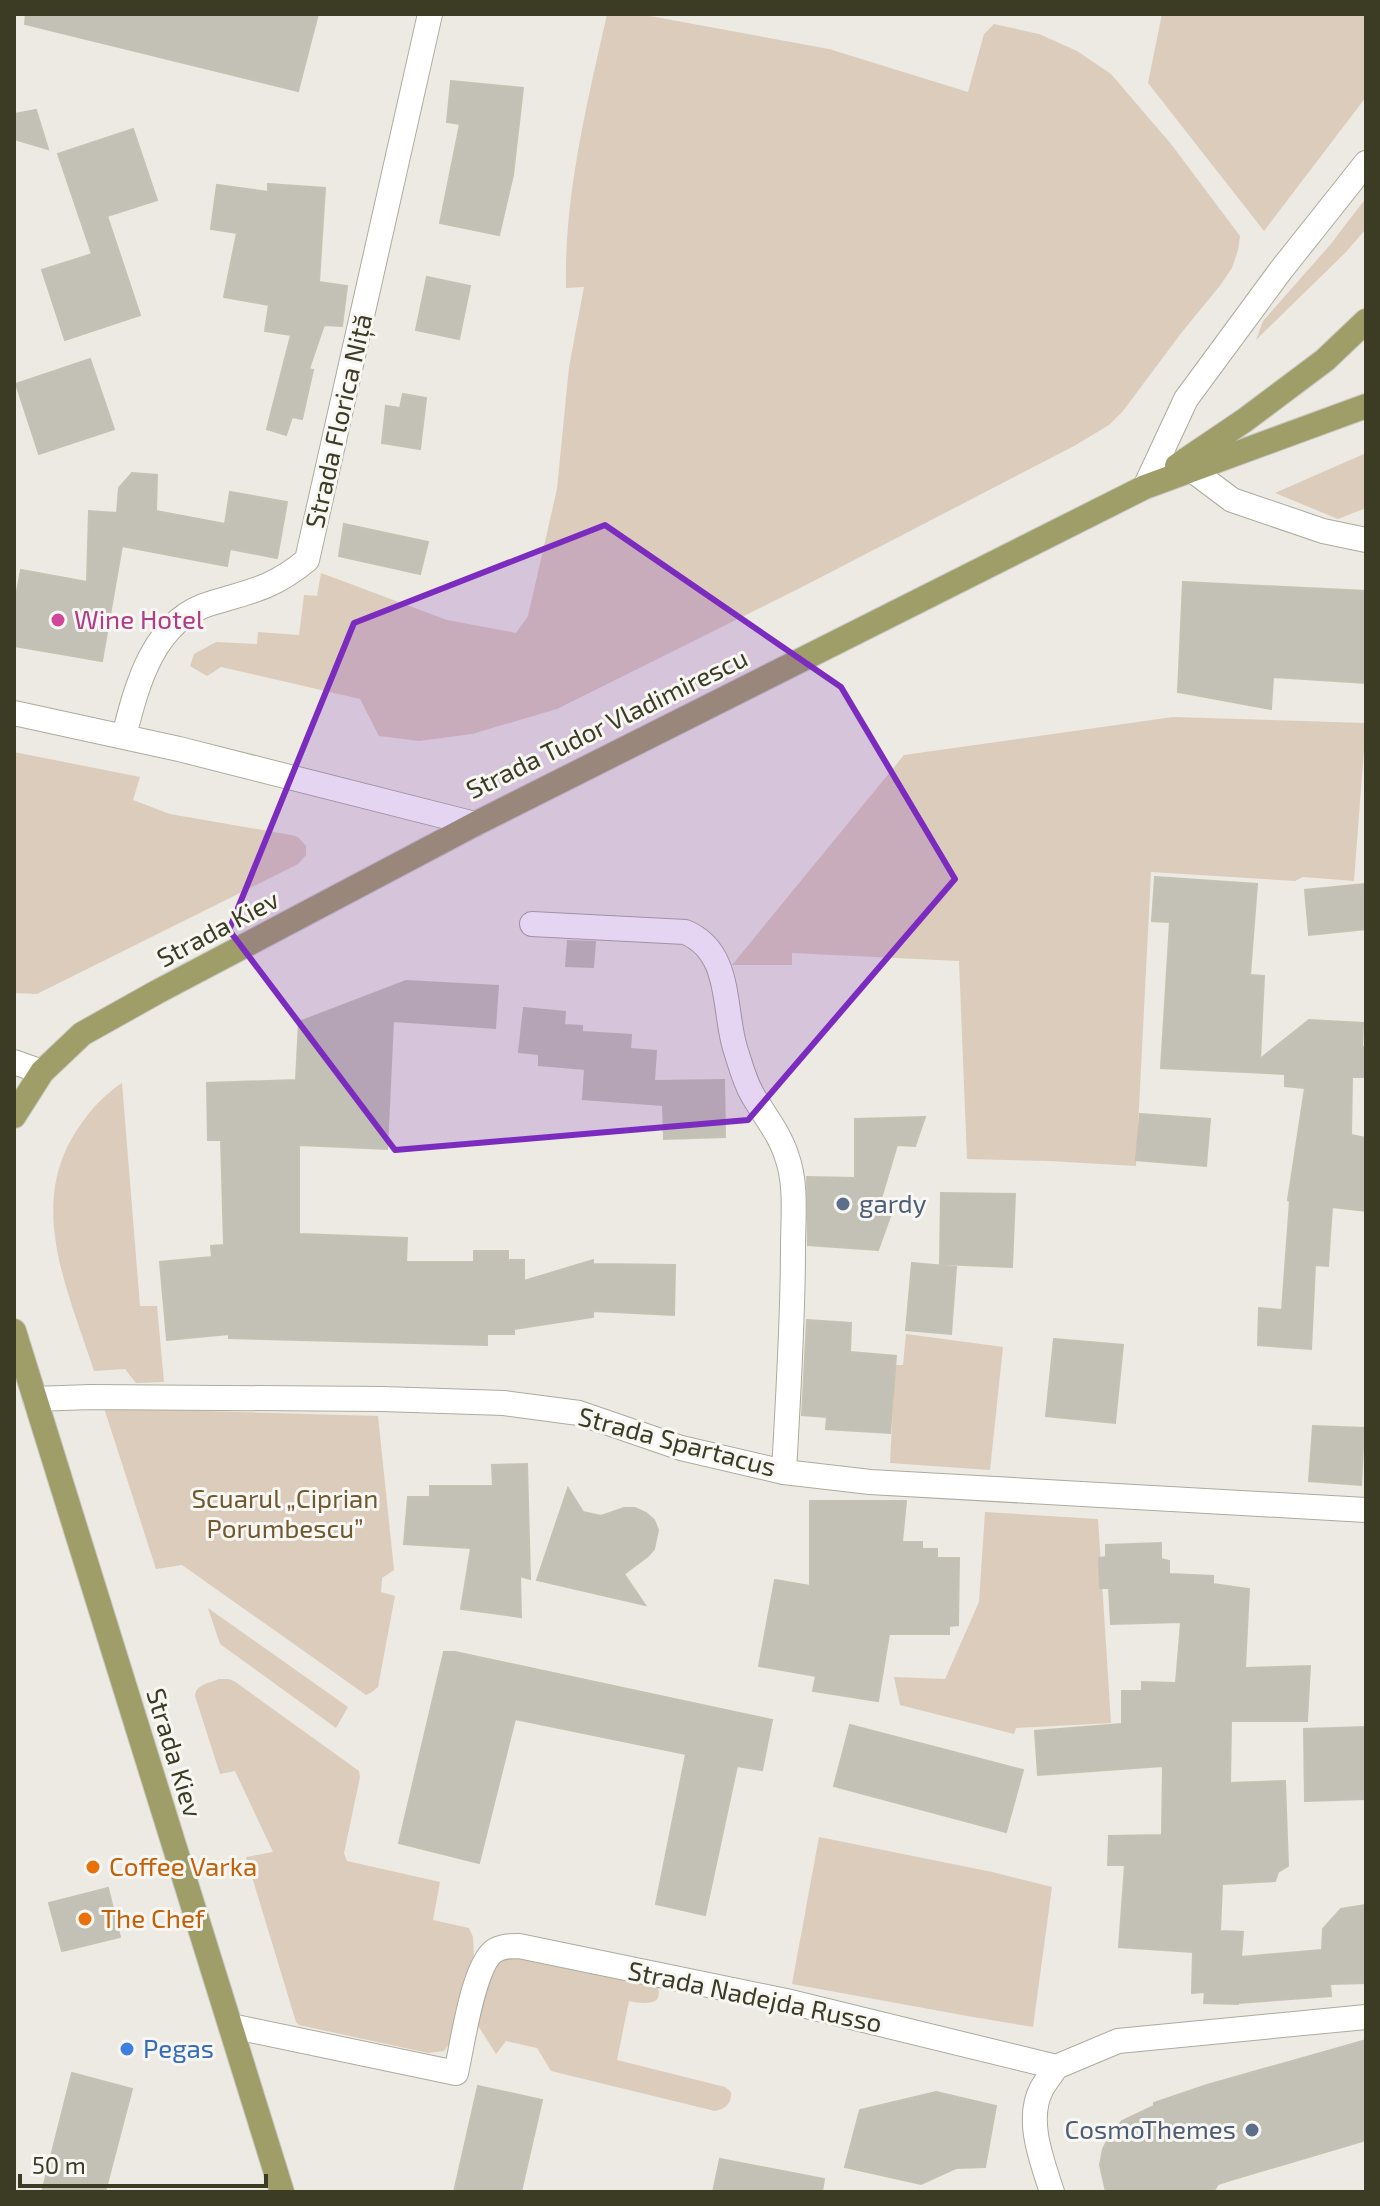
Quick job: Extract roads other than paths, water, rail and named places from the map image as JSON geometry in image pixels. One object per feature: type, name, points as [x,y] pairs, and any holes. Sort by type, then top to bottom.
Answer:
[{"type":"main road","name":"Strada Tudor Vladimirescu","points":[[1145,487],[1245,420],[1325,360],[1366,321]]},
{"type":"main road","name":"Strada Tudor Vladimirescu","points":[[475,824],[1145,487],[1366,406]]},
{"type":"main road","name":"Strada Kiev","points":[[14,1116],[42,1072],[82,1034],[475,824]]},
{"type":"main road","name":"Strada Kiev","points":[[14,1331],[282,2192]]},
{"type":"street","name":"Strada Florica Niță","points":[[124,736],[133,699],[158,642],[179,618],[208,603],[247,595],[286,578],[307,560],[430,14]]},
{"type":"street","points":[[1145,487],[1186,399],[1281,270],[1366,163]]},
{"type":"street","points":[[1192,470],[1232,500],[1323,531],[1366,540]]},
{"type":"street","name":"Strada Tudor Vladimirescu","points":[[14,713],[124,736],[475,824]]},
{"type":"street","points":[[532,924],[685,932],[696,937],[714,955],[725,991],[734,1045],[750,1091],[773,1127],[787,1157],[792,1178],[793,1286],[784,1472]]},
{"type":"street","points":[[14,1062],[42,1072]]},
{"type":"street","name":"Strada Spartacus","points":[[35,1399],[382,1399],[504,1403],[579,1413],[681,1448],[784,1472],[870,1482],[1366,1510]]},
{"type":"street","name":"Strada Nadejda Russo","points":[[231,2026],[456,2073],[481,1968],[494,1951],[506,1946],[519,1946],[786,2001],[1056,2067]]},
{"type":"street","points":[[1052,2192],[1037,2137],[1035,2112],[1041,2090],[1056,2067],[1118,2041],[1366,2017]]},
{"type":"place","name":"Wine Hotel","points":[[58,620]]},
{"type":"place","name":"gardy","points":[[843,1204]]},
{"type":"place","name":"Coffee Varka","points":[[93,1867]]},
{"type":"place","name":"The Chef","points":[[85,1919]]},
{"type":"place","name":"Pegas","points":[[127,2049]]},
{"type":"place","name":"CosmoThemes","points":[[1252,2130]]},
{"type":"park label","name":"Scuarul „Ciprian Porumbescu”","points":[[285,1514]]}]
